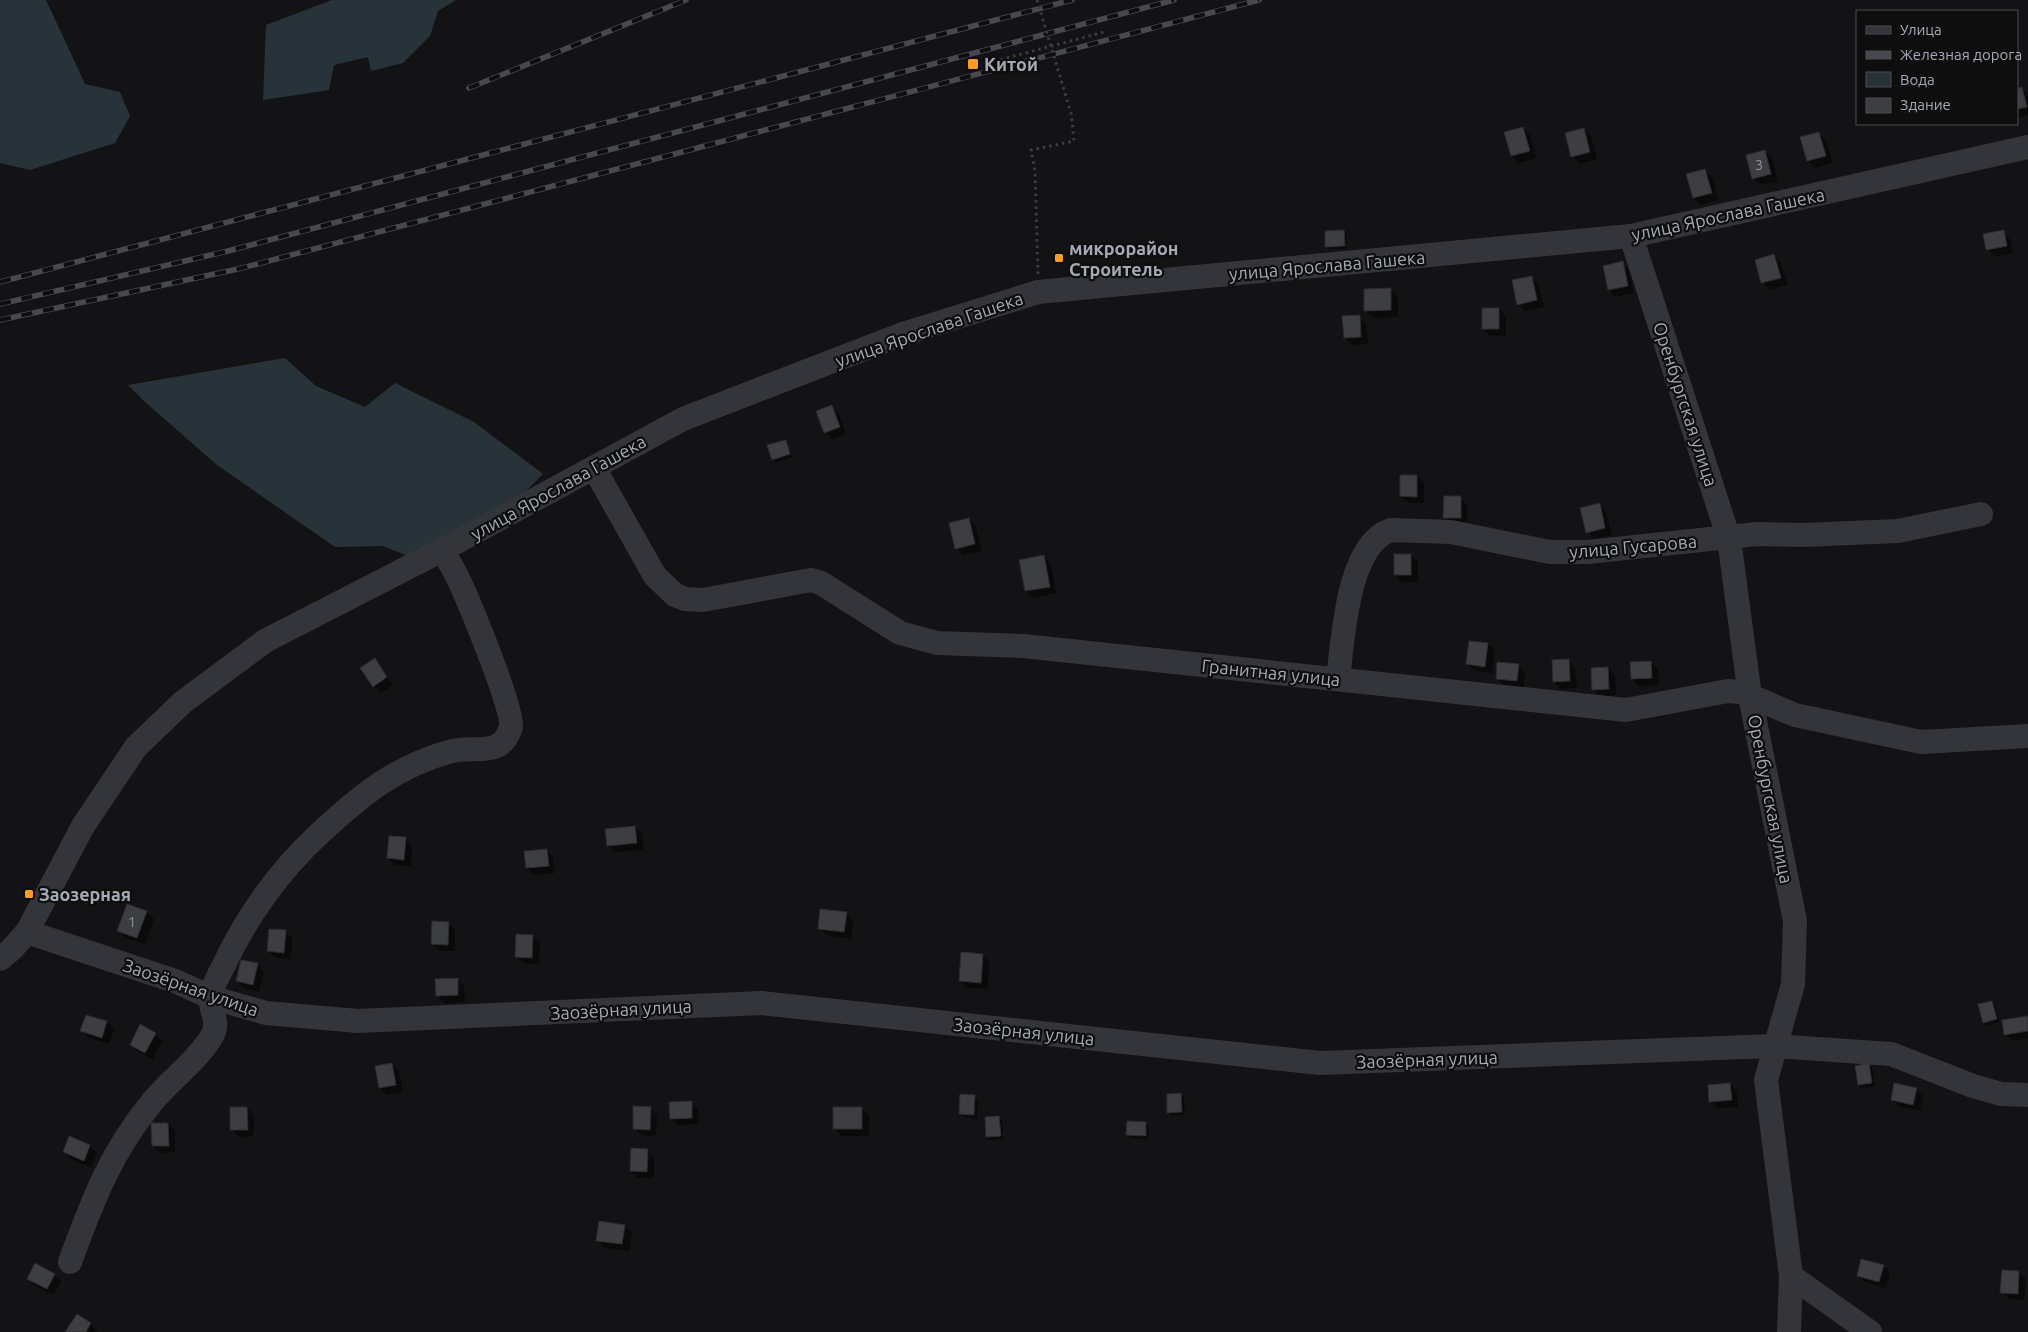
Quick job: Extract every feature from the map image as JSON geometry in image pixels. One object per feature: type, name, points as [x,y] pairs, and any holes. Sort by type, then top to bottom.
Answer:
[{"type":"street","name":"улица Ярослава Гашека","points":[[0,959],[27,932],[83,826],[131,755],[183,702],[265,641],[442,550],[682,419],[903,334],[1038,292],[1631,236],[2028,147]]},
{"type":"street","name":"Оренбургская улица","points":[[1631,236],[1729,539],[1750,696],[1795,921],[1793,984],[1774,1046],[1766,1080],[1791,1276],[1789,1332]]},
{"type":"street","name":"Гранитная улица","points":[[594,468],[655,576],[666,589],[685,599],[704,600],[811,580],[821,584],[900,633],[938,644],[1023,646],[1626,710],[1728,691],[1750,696],[1796,715],[1921,742],[2028,736]]},
{"type":"street","name":"улица Гусарова","points":[[1338,679],[1350,598],[1358,568],[1373,540],[1391,530],[1451,532],[1550,552],[1597,552],[1729,539],[1757,534],[1802,535],[1898,531],[1981,514]]},
{"type":"street","points":[[70,1262],[96,1192],[122,1143],[153,1100],[183,1071],[214,1034],[215,1019],[210,997],[236,940],[275,882],[316,837],[356,800],[381,781],[416,763],[455,750],[494,749],[507,736],[512,724],[504,695],[462,585],[442,550]]},
{"type":"street","name":"Заозёрная улица","points":[[27,932],[175,981],[210,997],[266,1013],[358,1021],[761,1003],[1320,1063],[1774,1046],[1891,1054],[1973,1086],[2001,1094],[2028,1095]]},
{"type":"street","points":[[1791,1276],[1870,1332]]},
{"type":"path","points":[[1037,0],[1071,113],[1074,141],[1031,150],[1035,171],[1038,292]]},
{"type":"path","points":[[988,63],[1104,32]]},
{"type":"water","points":[[0,0],[46,0],[85,84],[120,92],[130,116],[115,143],[30,170],[0,163]]},
{"type":"water","points":[[332,0],[456,0],[438,11],[430,36],[403,63],[371,71],[368,57],[334,65],[329,90],[263,100],[266,25]]},
{"type":"water","points":[[285,358],[316,386],[365,407],[395,383],[474,422],[543,474],[511,506],[412,557],[382,546],[335,547],[217,465],[128,385]]},
{"type":"building","points":[[2022,87],[2027,107],[2018,109],[2018,89]]},
{"type":"building","points":[[1523,127],[1530,151],[1511,156],[1504,132]]},
{"type":"building","points":[[1584,128],[1590,152],[1571,157],[1565,133]]},
{"type":"building","points":[[1819,132],[1826,156],[1807,161],[1800,137]]},
{"type":"building","points":[[1765,150],[1771,174],[1752,179],[1746,155]]},
{"type":"building","points":[[1705,169],[1712,193],[1693,198],[1686,174]]},
{"type":"building","points":[[1344,230],[1345,246],[1325,247],[1325,231]]},
{"type":"building","points":[[2004,230],[2007,246],[1986,250],[1983,234]]},
{"type":"building","points":[[1774,254],[1781,278],[1761,283],[1755,260]]},
{"type":"building","points":[[1623,261],[1628,286],[1608,290],[1603,266]]},
{"type":"building","points":[[1532,276],[1537,300],[1517,305],[1512,280]]},
{"type":"building","points":[[1391,288],[1391,310],[1364,311],[1364,289]]},
{"type":"building","points":[[1482,308],[1499,308],[1499,329],[1482,329]]},
{"type":"building","points":[[1360,315],[1361,337],[1344,338],[1342,316]]},
{"type":"building","points":[[832,405],[840,427],[824,433],[816,411]]},
{"type":"building","points":[[786,440],[790,454],[772,460],[767,445]]},
{"type":"building","points":[[1400,475],[1417,475],[1417,497],[1400,496]]},
{"type":"building","points":[[1444,496],[1461,496],[1461,518],[1443,518]]},
{"type":"building","points":[[1600,503],[1605,528],[1586,533],[1580,508]]},
{"type":"building","points":[[969,518],[975,544],[955,549],[949,523]]},
{"type":"building","points":[[1394,554],[1411,554],[1411,575],[1394,575]]},
{"type":"building","points":[[1044,555],[1050,587],[1025,591],[1019,560]]},
{"type":"building","points":[[1469,641],[1488,643],[1485,667],[1466,664]]},
{"type":"building","points":[[375,658],[387,677],[373,687],[360,668]]},
{"type":"building","points":[[1569,659],[1570,681],[1553,682],[1552,660]]},
{"type":"building","points":[[1651,661],[1652,678],[1631,679],[1630,662]]},
{"type":"building","points":[[1497,662],[1519,664],[1517,681],[1496,679]]},
{"type":"building","points":[[1608,667],[1609,689],[1592,690],[1591,668]]},
{"type":"building","points":[[635,826],[637,843],[607,846],[605,829]]},
{"type":"building","points":[[389,836],[406,837],[404,860],[387,858]]},
{"type":"building","points":[[547,849],[549,866],[526,868],[524,851]]},
{"type":"building","points":[[127,904],[147,911],[137,938],[117,931]]},
{"type":"building","points":[[820,909],[847,912],[844,932],[818,929]]},
{"type":"building","points":[[432,921],[449,922],[448,945],[431,944]]},
{"type":"building","points":[[269,929],[286,930],[284,953],[267,951]]},
{"type":"building","points":[[516,934],[533,935],[532,958],[515,957]]},
{"type":"building","points":[[961,952],[983,954],[981,983],[959,981]]},
{"type":"building","points":[[241,960],[258,963],[253,985],[236,981]]},
{"type":"building","points":[[458,978],[458,995],[436,996],[435,979]]},
{"type":"building","points":[[1992,1001],[1997,1019],[1983,1023],[1978,1004]]},
{"type":"building","points":[[86,1015],[107,1021],[102,1038],[80,1031]]},
{"type":"building","points":[[2028,1016],[2028,1031],[2004,1035],[2002,1020]]},
{"type":"building","points":[[140,1024],[156,1033],[145,1053],[130,1045]]},
{"type":"building","points":[[392,1063],[396,1085],[379,1088],[375,1066]]},
{"type":"building","points":[[1869,1063],[1872,1083],[1858,1085],[1855,1066]]},
{"type":"building","points":[[1730,1083],[1732,1100],[1709,1102],[1708,1085]]},
{"type":"building","points":[[1894,1083],[1917,1088],[1913,1105],[1891,1100]]},
{"type":"building","points":[[1181,1093],[1182,1112],[1167,1113],[1167,1094]]},
{"type":"building","points":[[960,1094],[975,1095],[974,1115],[959,1114]]},
{"type":"building","points":[[692,1101],[692,1118],[670,1119],[669,1102]]},
{"type":"building","points":[[633,1106],[651,1107],[650,1130],[633,1129]]},
{"type":"building","points":[[230,1107],[247,1107],[248,1130],[230,1130]]},
{"type":"building","points":[[833,1107],[862,1107],[862,1129],[833,1129]]},
{"type":"building","points":[[999,1116],[1001,1136],[986,1137],[985,1117]]},
{"type":"building","points":[[1127,1121],[1146,1122],[1146,1136],[1126,1135]]},
{"type":"building","points":[[151,1123],[168,1123],[169,1146],[152,1146]]},
{"type":"building","points":[[69,1136],[90,1145],[84,1161],[63,1152]]},
{"type":"building","points":[[631,1148],[648,1149],[647,1172],[630,1171]]},
{"type":"building","points":[[599,1221],[625,1225],[622,1244],[596,1241]]},
{"type":"building","points":[[1861,1259],[1884,1265],[1879,1282],[1857,1276]]},
{"type":"building","points":[[35,1263],[55,1274],[47,1289],[27,1279]]},
{"type":"building","points":[[2002,1270],[2019,1271],[2018,1294],[2000,1293]]},
{"type":"building","points":[[77,1314],[91,1323],[86,1332],[65,1332]]},
{"type":"railway","points":[[469,88],[686,0]]},
{"type":"railway","points":[[0,282],[1072,0]]},
{"type":"railway","points":[[0,304],[228,251],[1174,0]]},
{"type":"railway","points":[[0,320],[238,269],[1259,0]]},
{"type":"place","name":"Китой","points":[[973,64]]},
{"type":"place","name":"микрорайон Строитель","points":[[1059,258]]},
{"type":"place","name":"Заозерная","points":[[29,894]]}]
